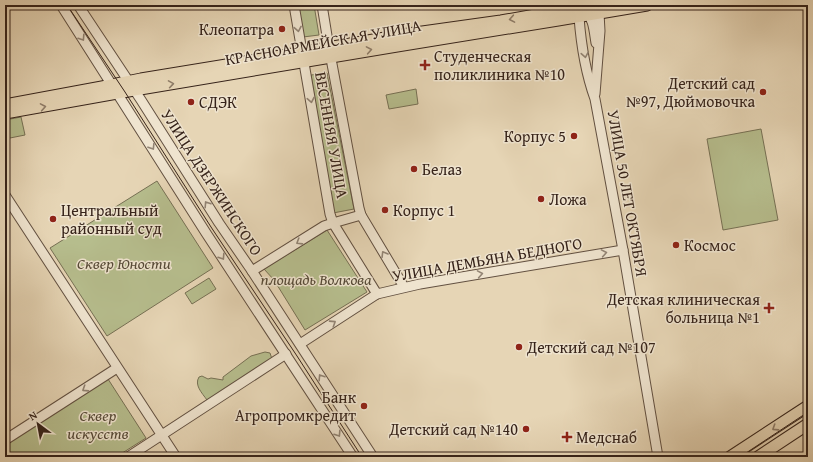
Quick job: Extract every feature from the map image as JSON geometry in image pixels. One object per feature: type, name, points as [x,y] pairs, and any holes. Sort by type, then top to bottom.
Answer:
[{"type":"main road","name":"КРАСНОАРМЕЙСКАЯ УЛИЦА","points":[[5,114],[131,86],[141,79],[303,57],[408,34],[501,20],[647,5]]},
{"type":"main road","name":"КРАСНОАРМЕЙСКАЯ УЛИЦА","points":[[5,104],[115,89]]},
{"type":"main road","points":[[730,457],[808,406]]},
{"type":"main road","points":[[758,457],[808,424]]},
{"type":"street","name":"УЛИЦА ДЗЕРЖИНСКОГО","points":[[61,5],[210,239],[353,457]]},
{"type":"street","name":"УЛИЦА ДЗЕРЖИНСКОГО","points":[[78,5],[373,457]]},
{"type":"street","name":"ВЕСЕННЯЯ УЛИЦА","points":[[294,5],[319,143],[330,214],[333,223],[377,294]]},
{"type":"street","name":"ВЕСЕННЯЯ УЛИЦА","points":[[322,5],[361,215],[404,288]]},
{"type":"street","name":"УЛИЦА 50 ЛЕТ ОКТЯБРЯ","points":[[588,10],[600,31],[595,99]]},
{"type":"street","name":"УЛИЦА 50 ЛЕТ ОКТЯБРЯ","points":[[588,10],[580,28],[590,84],[595,99],[623,250],[658,457]]},
{"type":"street","points":[[5,195],[176,457]]},
{"type":"street","name":"ВЕСЕННЯЯ УЛИЦА","points":[[333,223],[361,215]]},
{"type":"street","points":[[252,272],[324,226],[333,223]]},
{"type":"street","name":"УЛИЦА ДЕМЬЯНА БЕДНОГО","points":[[300,344],[377,294],[623,250]]},
{"type":"street","points":[[128,457],[286,354]]},
{"type":"street","points":[[5,440],[117,368]]},
{"type":"green space","points":[[297,5],[314,5],[319,35],[303,37]]},
{"type":"green space","points":[[327,73],[354,209],[333,213],[311,75]]},
{"type":"green space","points":[[416,89],[418,104],[389,109],[386,95]]},
{"type":"green space","points":[[21,117],[25,135],[5,139],[5,120]]},
{"type":"green space","points":[[761,129],[778,220],[723,230],[707,139]]},
{"type":"green space","name":"Сквер Юности","points":[[157,181],[213,268],[107,336],[50,248]]},
{"type":"green space","name":"площадь Волкова","points":[[327,230],[367,292],[305,330],[274,280],[264,269]]},
{"type":"green space","points":[[209,278],[216,289],[192,304],[185,293]]},
{"type":"green space","points":[[265,352],[270,353],[272,359],[209,400],[207,400],[199,389],[197,383],[199,377],[202,376],[208,379],[223,380],[223,377],[251,356]]},
{"type":"green space","name":"Сквер искусств","points":[[108,379],[146,438],[116,457],[5,457],[5,445]]},
{"type":"tram line","points":[[67,5],[362,457]]},
{"type":"tram line","points":[[740,457],[808,412]]},
{"type":"place","name":"Клеопатра","points":[[282,29]]},
{"type":"place","name":"Студенческая поликлиника №10","points":[[425,65]]},
{"type":"place","name":"Детский сад №97, Дюймовочка","points":[[763,92]]},
{"type":"place","name":"СДЭК","points":[[191,102]]},
{"type":"place","name":"Корпус 5","points":[[574,136]]},
{"type":"place","name":"Белаз","points":[[414,169]]},
{"type":"place","name":"Ложа","points":[[541,199]]},
{"type":"place","name":"Корпус 1","points":[[385,210]]},
{"type":"place","name":"Центральный районный суд","points":[[53,219]]},
{"type":"place","name":"Космос","points":[[676,245]]},
{"type":"place","name":"Детская клиническая больница №1","points":[[769,308]]},
{"type":"place","name":"Детский сад №107","points":[[519,347]]},
{"type":"place","name":"Банк Агропромкредит","points":[[364,406]]},
{"type":"place","name":"Детский сад №140","points":[[526,429]]},
{"type":"place","name":"Медснаб","points":[[567,437]]}]
